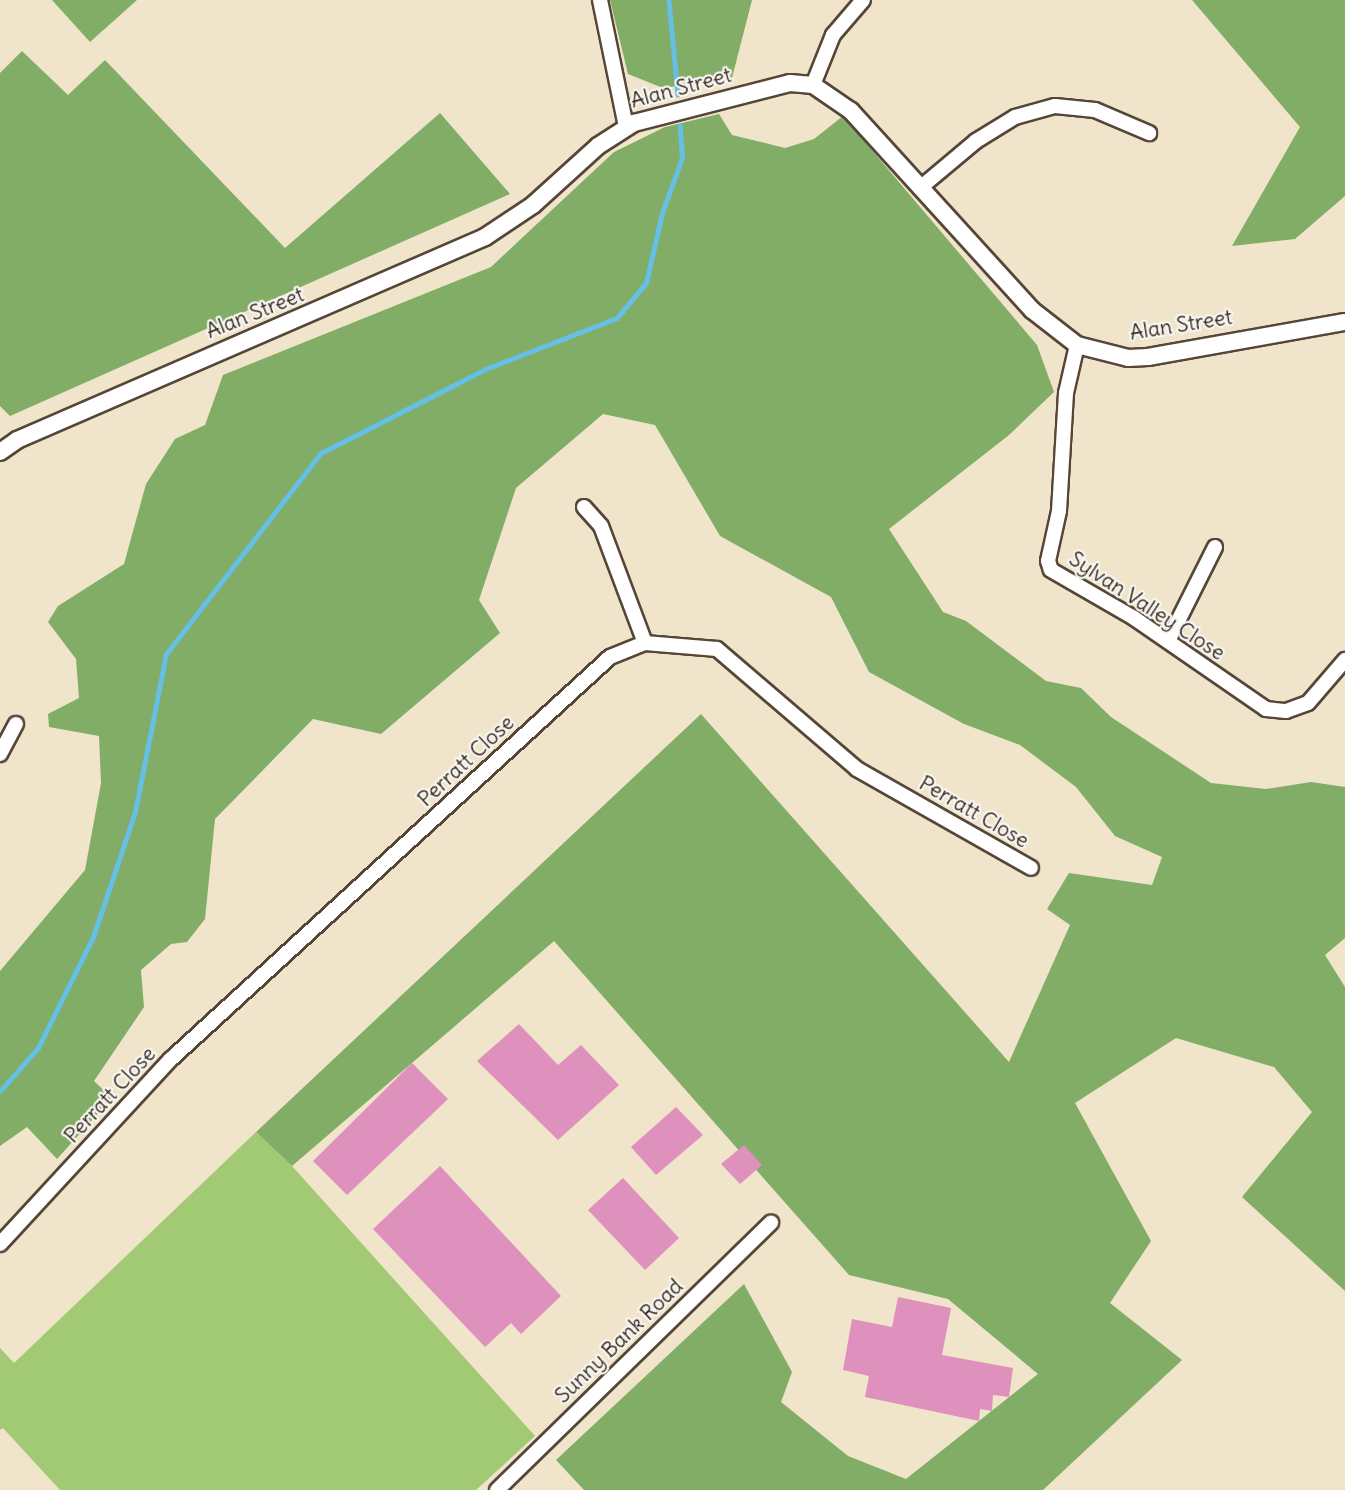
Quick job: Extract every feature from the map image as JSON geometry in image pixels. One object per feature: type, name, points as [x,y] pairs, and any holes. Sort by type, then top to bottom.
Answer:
[{"type":"street","points":[[600,0],[626,127]]},
{"type":"street","points":[[813,85],[834,35],[863,0]]},
{"type":"street","name":"Alan Street","points":[[0,452],[28,435],[485,237],[533,205],[598,146],[626,127],[675,109],[790,83],[813,85],[851,111],[1032,310],[1077,345],[1128,358],[1148,357],[1345,322]]},
{"type":"street","points":[[920,188],[976,141],[1015,117],[1055,106],[1095,110],[1149,134]]},
{"type":"street","name":"Sylvan Valley Close","points":[[1077,345],[1066,393],[1059,511],[1048,561],[1058,577],[1168,641],[1250,700],[1276,711],[1308,703],[1345,660]]},
{"type":"street","points":[[584,507],[601,526],[645,643]]},
{"type":"street","points":[[1168,641],[1215,546]]},
{"type":"street","name":"Perratt Close","points":[[0,1244],[171,1059],[610,657],[645,643],[717,649],[857,769],[1031,868]]},
{"type":"street","points":[[0,754],[16,724]]},
{"type":"street","name":"Sunny Bank Road","points":[[496,1490],[771,1223]]},
{"type":"green space","points":[[52,0],[137,0],[90,42]]},
{"type":"green space","points":[[610,0],[752,0],[732,78],[663,88],[628,74]]},
{"type":"green space","points":[[1192,0],[1345,0],[1345,196],[1295,239],[1232,246],[1300,127]]},
{"type":"green space","points":[[22,51],[68,95],[105,60],[285,248],[440,113],[510,194],[10,416],[0,406],[0,73]]},
{"type":"green space","points":[[719,114],[732,135],[785,148],[814,139],[843,116],[1037,345],[1054,392],[1009,435],[889,529],[943,612],[966,621],[1046,681],[1081,688],[1111,717],[1211,783],[1266,789],[1311,782],[1345,787],[1345,938],[1325,955],[1345,987],[1345,1291],[1242,1197],[1312,1112],[1274,1067],[1176,1038],[1075,1103],[1151,1241],[1110,1303],[1182,1360],[1043,1490],[584,1490],[556,1460],[744,1284],[792,1372],[781,1402],[848,1456],[906,1479],[1038,1374],[948,1299],[849,1275],[554,941],[292,1166],[256,1132],[701,714],[1009,1062],[1070,925],[1047,909],[1069,873],[1152,885],[1162,857],[1115,836],[1076,787],[1020,745],[964,724],[869,672],[831,597],[720,536],[655,425],[603,414],[516,488],[479,600],[500,633],[381,734],[313,719],[215,819],[205,919],[187,942],[171,944],[141,970],[144,1007],[94,1081],[112,1098],[57,1159],[27,1127],[0,1146],[0,971],[85,870],[101,783],[99,736],[49,727],[48,714],[79,698],[76,659],[48,622],[58,606],[124,564],[146,484],[175,439],[205,425],[223,375],[491,267],[614,152],[665,127]]},
{"type":"green space","points":[[256,1132],[292,1166],[535,1436],[476,1490],[60,1490],[3,1428],[0,1430],[0,1348],[14,1363]]},
{"type":"building","points":[[519,1024],[558,1065],[581,1045],[619,1085],[558,1140],[477,1061]]},
{"type":"building","points":[[412,1063],[448,1099],[347,1195],[313,1161]]},
{"type":"building","points":[[676,1107],[703,1135],[656,1175],[631,1147]]},
{"type":"building","points":[[744,1145],[762,1165],[740,1184],[721,1164]]},
{"type":"building","points":[[440,1166],[561,1296],[521,1334],[511,1323],[485,1347],[373,1229]]},
{"type":"building","points":[[623,1178],[679,1238],[645,1270],[588,1210]]},
{"type":"building","points":[[898,1297],[951,1308],[942,1355],[1013,1368],[1009,1397],[993,1395],[992,1411],[980,1409],[979,1421],[865,1397],[869,1376],[843,1370],[852,1319],[892,1327]]},
{"type":"waterway","points":[[669,0],[678,95]]},
{"type":"waterway","points":[[0,1091],[38,1048],[93,937],[135,812],[166,654],[321,453],[488,368],[617,318],[646,283],[662,213],[682,158],[680,126]]}]
